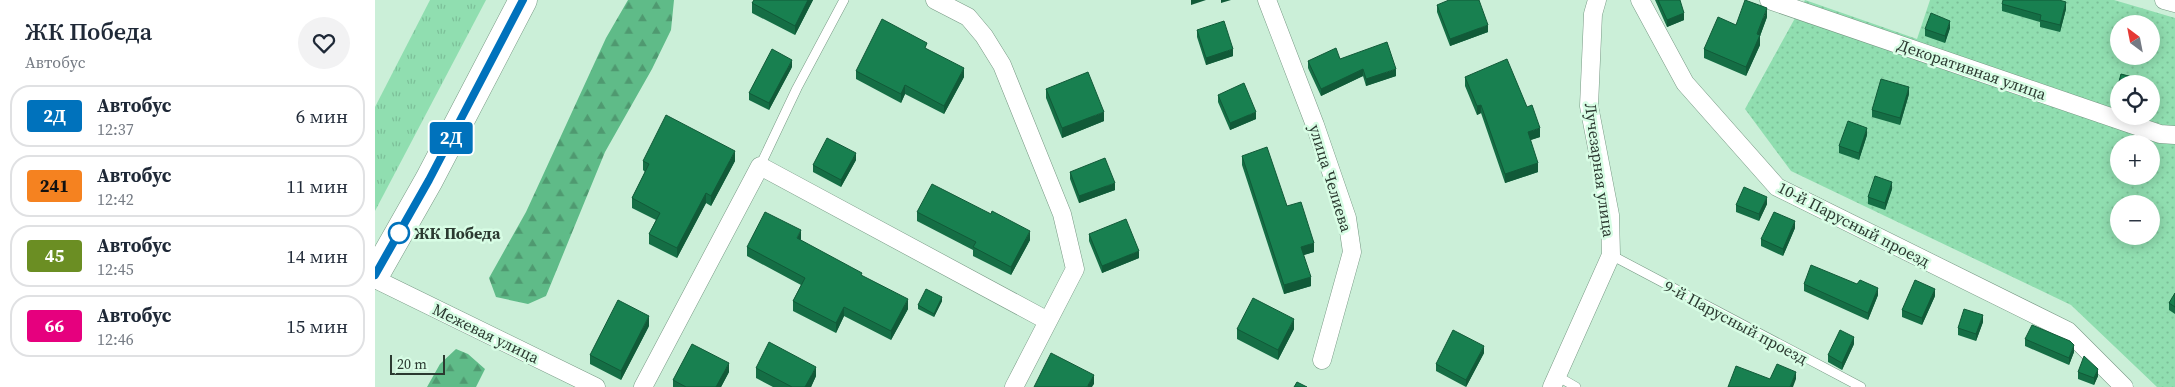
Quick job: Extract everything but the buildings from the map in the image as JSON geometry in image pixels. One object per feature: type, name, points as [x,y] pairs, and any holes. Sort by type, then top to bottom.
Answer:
[{"type":"main road","points":[[375,274],[429,180],[523,0]]},
{"type":"street","points":[[935,0],[968,17],[984,36],[1002,65],[1062,214],[1075,269],[1014,387]]},
{"type":"street","name":"улица Челиева","points":[[1267,0],[1347,218],[1352,252],[1323,360]]},
{"type":"street","name":"Лучезарная улица","points":[[1555,381],[1611,255],[1610,215],[1589,106],[1593,14],[1597,0]]},
{"type":"street","name":"10-й Парусный проезд","points":[[1640,0],[1685,83],[1777,187],[2068,331],[2124,387]]},
{"type":"street","name":"Декоративная улица","points":[[1769,0],[2160,134],[2175,135]]},
{"type":"street","points":[[2164,0],[2175,3]]},
{"type":"street","points":[[643,387],[760,166],[1048,321]]},
{"type":"street","name":"Межевая улица","points":[[375,279],[596,387]]},
{"type":"lane","points":[[760,166],[797,88],[844,0]]},
{"type":"lane","name":"9-й Парусный проезд","points":[[1611,255],[1861,387]]},
{"type":"lane","points":[[1555,381],[1576,387]]},
{"type":"green space","points":[[430,0],[486,0],[375,211],[375,107]]},
{"type":"green space","points":[[628,0],[674,0],[671,30],[652,69],[605,152],[546,296],[528,304],[496,297],[489,278],[526,212],[606,38]]},
{"type":"green space","points":[[1805,0],[1917,39],[1930,0],[2114,0],[2175,18],[2175,387],[2157,387],[2071,305],[1791,171],[1745,109]]},
{"type":"green space","points":[[456,349],[468,354],[485,369],[476,387],[427,387],[440,364]]},
{"type":"bus line","name":"2Д","points":[[375,275],[429,180],[523,0]]},
{"type":"place","name":"ЖК Победа","points":[[399,233]]}]
